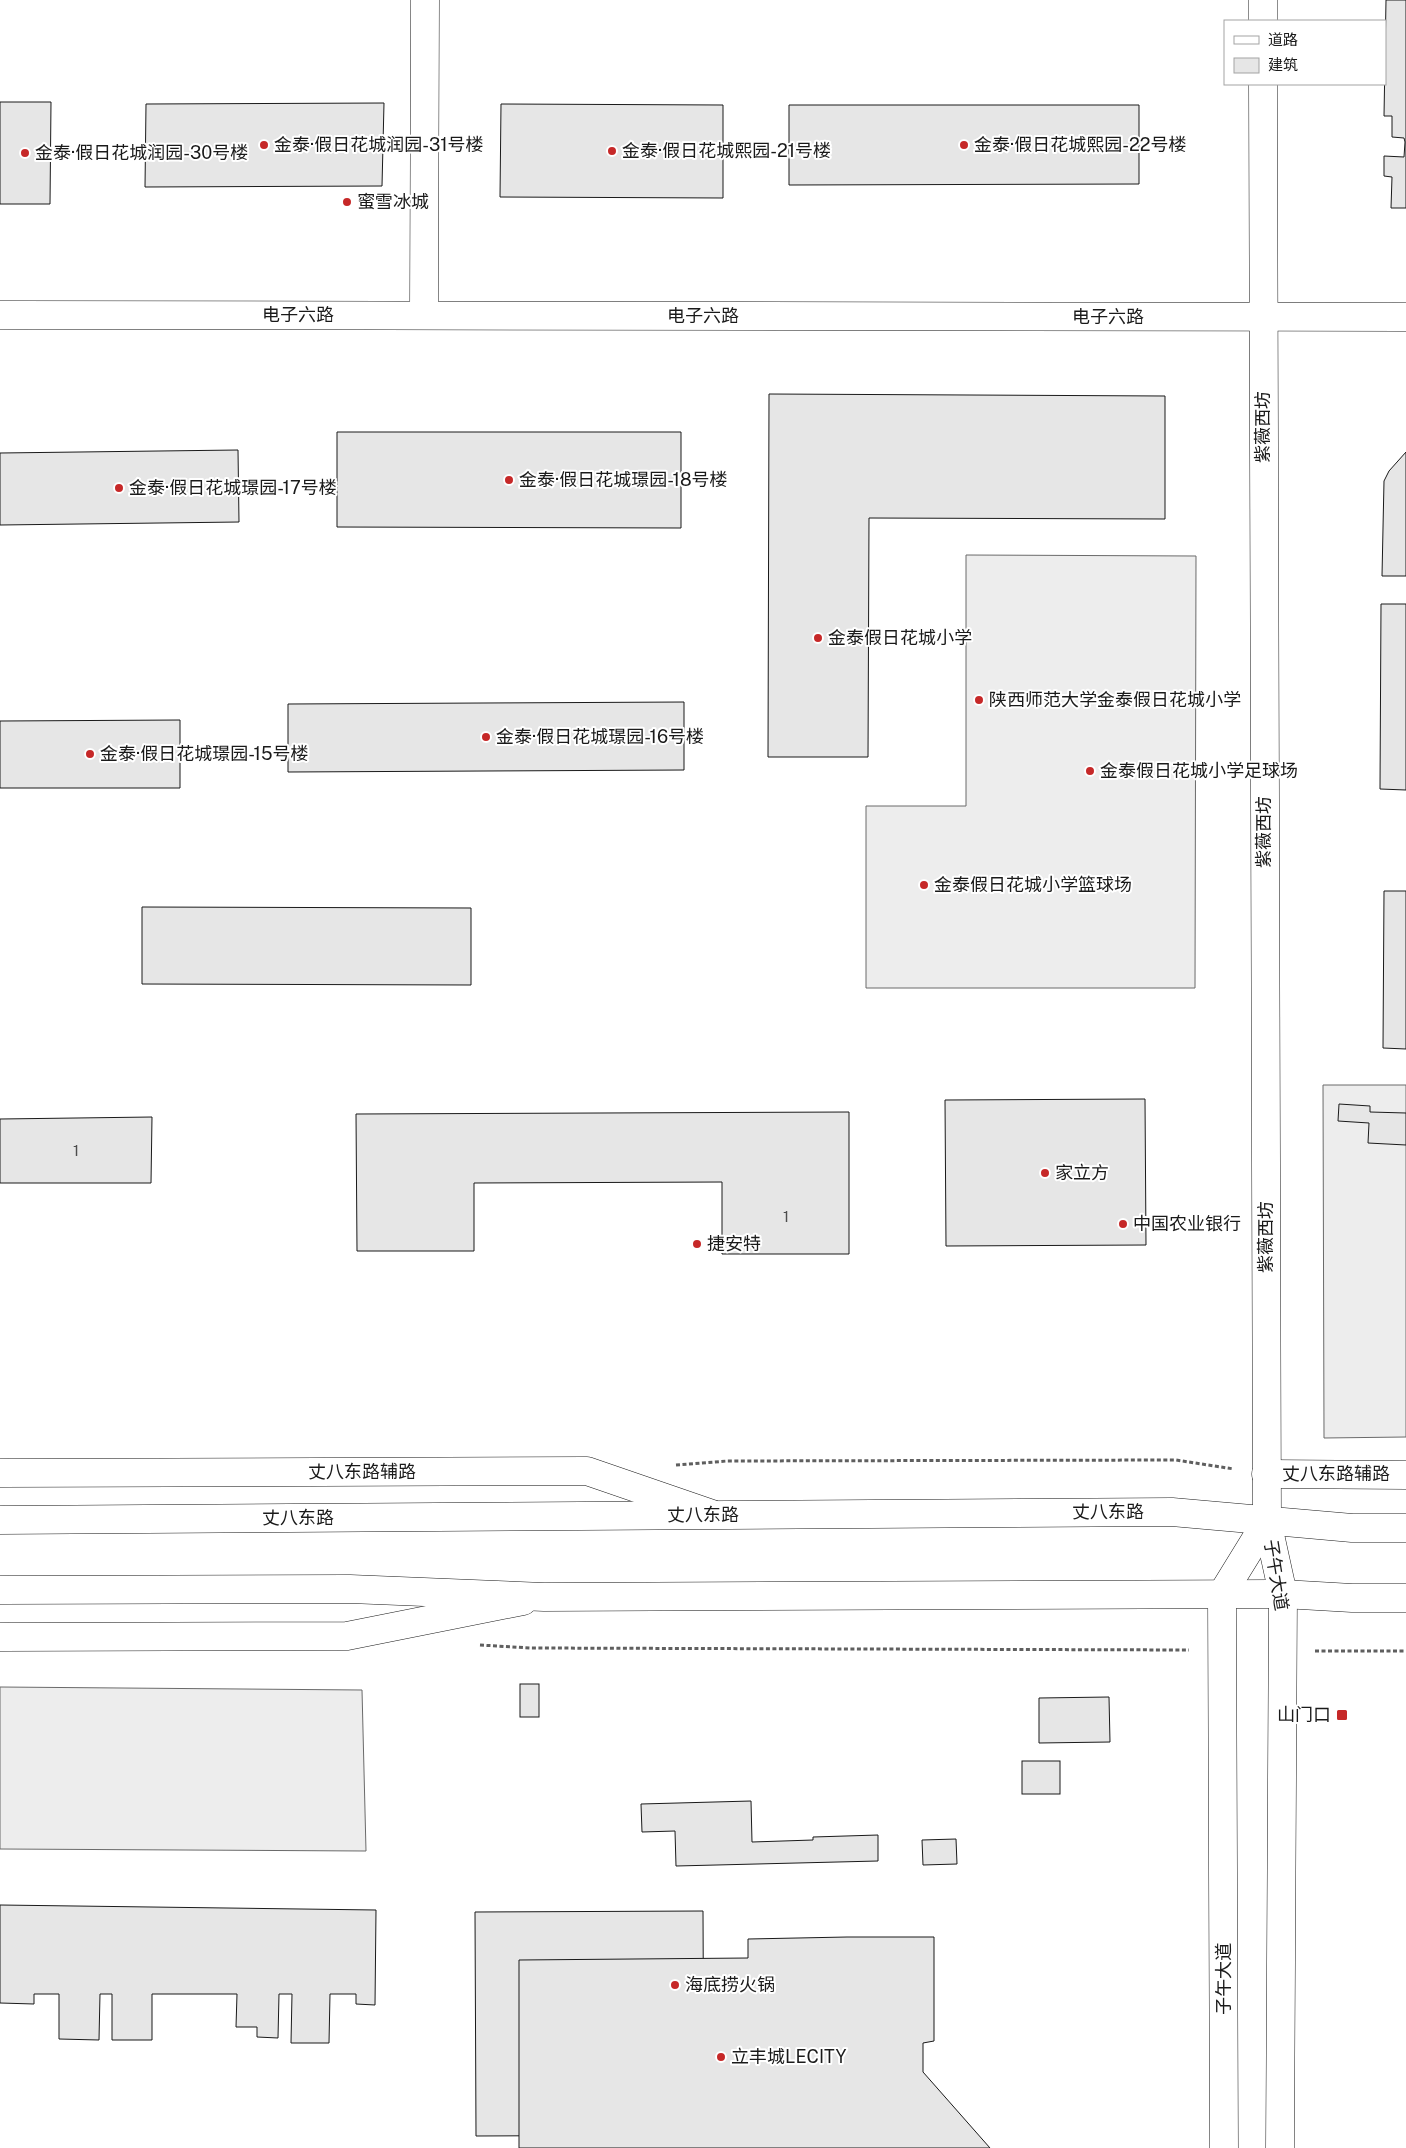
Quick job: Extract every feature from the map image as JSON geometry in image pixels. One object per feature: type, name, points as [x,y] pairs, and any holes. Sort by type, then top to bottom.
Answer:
[{"type":"street","points":[[424,315],[425,0]]},
{"type":"street","points":[[1263,0],[1263,20]]},
{"type":"street","name":"紫薇西坊","points":[[1263,85],[1267,1521]]},
{"type":"street","name":"电子六路","points":[[0,315],[1406,317]]},
{"type":"street","name":"丈八东路辅路","points":[[0,1473],[587,1471],[716,1515]]},
{"type":"street","name":"丈八东路辅路","points":[[1266,1474],[1406,1475]]},
{"type":"street","name":"丈八东路","points":[[0,1520],[1172,1512],[1352,1528],[1406,1528]]},
{"type":"street","name":"子午大道","points":[[1224,2148],[1222,1594],[1267,1521]]},
{"type":"street","name":"子午大道","points":[[1267,1521],[1283,1594],[1280,2148]]},
{"type":"street","points":[[0,1590],[350,1589],[544,1597],[1283,1594],[1352,1598],[1406,1598]]},
{"type":"street","points":[[0,1637],[347,1636],[544,1597]]},
{"type":"path","points":[[671,1465],[727,1461],[1176,1460],[1266,1474]]},
{"type":"path","points":[[473,1645],[541,1648],[1223,1650]]},
{"type":"path","points":[[1284,1651],[1406,1651]]},
{"type":"shaded area","points":[[966,555],[1196,556],[1195,988],[866,988],[866,806],[966,806]]},
{"type":"shaded area","points":[[1323,1085],[1406,1085],[1406,1437],[1324,1438]]},
{"type":"shaded area","points":[[0,1687],[362,1690],[366,1851],[0,1849]]},
{"type":"building","points":[[1386,0],[1406,0],[1406,208],[1391,208],[1392,177],[1384,176],[1384,156],[1404,157],[1405,142],[1404,138],[1392,137],[1392,116],[1384,116]]},
{"type":"building","name":"金泰·假日花城润园-30号楼","points":[[0,102],[51,102],[50,204],[0,204]]},
{"type":"building","name":"金泰·假日花城润园-31号楼","points":[[384,103],[382,186],[145,187],[146,104]]},
{"type":"building","name":"金泰·假日花城熙园-21号楼","points":[[501,104],[723,105],[723,198],[500,197]]},
{"type":"building","name":"金泰·假日花城熙园-22号楼","points":[[789,105],[1139,105],[1139,184],[789,185]]},
{"type":"building","name":"金泰假日花城小学","points":[[769,394],[1165,396],[1165,519],[869,518],[868,757],[768,757]]},
{"type":"building","name":"金泰·假日花城璟园-18号楼","points":[[337,432],[681,432],[681,528],[337,527]]},
{"type":"building","name":"金泰·假日花城璟园-17号楼","points":[[238,450],[239,522],[0,525],[0,453]]},
{"type":"building","points":[[1406,452],[1406,576],[1382,576],[1384,481],[1389,471]]},
{"type":"building","points":[[1381,604],[1406,604],[1406,790],[1380,789]]},
{"type":"building","name":"金泰·假日花城璟园-16号楼","points":[[684,702],[684,770],[288,772],[288,704]]},
{"type":"building","name":"金泰·假日花城璟园-15号楼","points":[[180,720],[180,788],[0,788],[0,721]]},
{"type":"building","points":[[1384,891],[1406,891],[1406,1049],[1383,1048]]},
{"type":"building","points":[[142,907],[471,908],[471,985],[142,984]]},
{"type":"building","name":"家立方","points":[[1145,1099],[1146,1245],[946,1246],[945,1100]]},
{"type":"building","points":[[1339,1104],[1370,1106],[1370,1112],[1406,1113],[1406,1145],[1368,1143],[1369,1123],[1338,1121]]},
{"type":"building","points":[[849,1112],[849,1254],[722,1254],[722,1182],[474,1183],[474,1251],[357,1251],[356,1114]]},
{"type":"building","points":[[152,1117],[151,1183],[0,1183],[0,1119]]},
{"type":"building","points":[[520,1684],[539,1684],[539,1717],[520,1717]]},
{"type":"building","points":[[1109,1697],[1110,1742],[1039,1743],[1039,1698]]},
{"type":"building","points":[[1022,1761],[1060,1761],[1060,1794],[1022,1794]]},
{"type":"building","points":[[751,1801],[752,1842],[813,1840],[813,1837],[878,1835],[878,1861],[676,1866],[675,1831],[642,1832],[641,1804]]},
{"type":"building","points":[[956,1839],[957,1864],[923,1865],[922,1840]]},
{"type":"building","points":[[0,1905],[376,1910],[375,2005],[356,2004],[356,1994],[330,1994],[329,2043],[291,2043],[292,1994],[279,1994],[278,2038],[257,2037],[257,2027],[236,2027],[237,1994],[152,1994],[152,2040],[112,2040],[112,1994],[100,1994],[99,2040],[59,2039],[59,1994],[34,1994],[34,2004],[0,2003]]},
{"type":"building","points":[[703,1911],[704,2135],[476,2136],[475,1912]]},
{"type":"building","name":"立丰城LECITY","points":[[934,1937],[934,2041],[923,2043],[923,2072],[990,2148],[519,2148],[519,1960],[748,1958],[748,1939]]},
{"type":"place","name":"金泰·假日花城润园-31号楼","points":[[264,145]]},
{"type":"place","name":"金泰·假日花城熙园-22号楼","points":[[964,145]]},
{"type":"place","name":"金泰·假日花城熙园-21号楼","points":[[612,151]]},
{"type":"place","name":"金泰·假日花城润园-30号楼","points":[[25,153]]},
{"type":"place","name":"蜜雪冰城","points":[[347,202]]},
{"type":"place","name":"金泰·假日花城璟园-18号楼","points":[[509,480]]},
{"type":"place","name":"金泰·假日花城璟园-17号楼","points":[[119,488]]},
{"type":"place","name":"金泰假日花城小学","points":[[818,638]]},
{"type":"place","name":"陕西师范大学金泰假日花城小学","points":[[979,700]]},
{"type":"place","name":"金泰·假日花城璟园-16号楼","points":[[486,737]]},
{"type":"place","name":"金泰·假日花城璟园-15号楼","points":[[90,754]]},
{"type":"place","name":"金泰假日花城小学足球场","points":[[1090,771]]},
{"type":"place","name":"金泰假日花城小学篮球场","points":[[924,885]]},
{"type":"place","name":"家立方","points":[[1045,1173]]},
{"type":"place","name":"中国农业银行","points":[[1123,1224]]},
{"type":"place","name":"捷安特","points":[[697,1244]]},
{"type":"place","name":"山门口","points":[[1342,1715]]},
{"type":"place","name":"海底捞火锅","points":[[675,1985]]},
{"type":"place","name":"立丰城LECITY","points":[[721,2057]]}]
